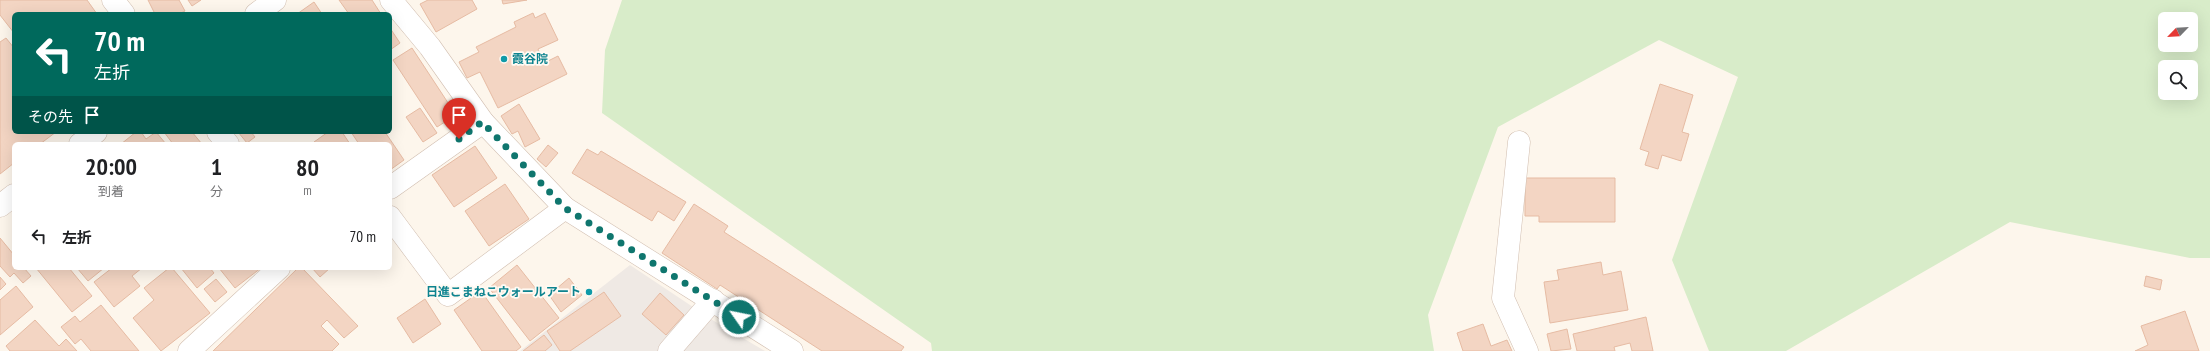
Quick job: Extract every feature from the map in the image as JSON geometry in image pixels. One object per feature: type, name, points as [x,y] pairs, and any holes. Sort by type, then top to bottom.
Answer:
[{"type":"street","points":[[112,0],[122,12]]},
{"type":"street","points":[[259,12],[276,0]]},
{"type":"street","points":[[391,0],[430,47],[482,122],[565,208],[712,300],[767,342],[792,351]]},
{"type":"street","points":[[392,187],[482,122]]},
{"type":"street","points":[[83,142],[93,134]]},
{"type":"street","points":[[220,134],[226,142]]},
{"type":"street","points":[[1519,142],[1503,298],[1527,351]]},
{"type":"street","points":[[0,206],[12,197]]},
{"type":"street","points":[[392,220],[448,295],[565,208]]},
{"type":"street","points":[[189,351],[277,270]]},
{"type":"street","points":[[668,351],[712,300]]},
{"type":"shaded area","points":[[630,265],[714,321],[765,351],[520,351]]},
{"type":"green space","points":[[622,0],[2210,0],[2210,258],[2190,258],[2010,222],[1786,351],[1709,351],[1672,260],[1738,77],[1659,40],[1498,127],[1428,315],[1434,351],[932,351],[931,343],[602,113],[605,50]]},
{"type":"building","points":[[0,0],[87,0],[96,12],[12,12],[12,30],[0,15]]},
{"type":"building","points":[[148,0],[179,0],[185,11],[183,12],[154,12]]},
{"type":"building","points":[[188,0],[201,0],[192,6]]},
{"type":"building","points":[[339,0],[372,0],[380,12],[348,12]]},
{"type":"building","points":[[428,0],[472,0],[477,9],[436,32],[420,4]]},
{"type":"building","points":[[502,0],[527,0],[503,4]]},
{"type":"building","points":[[314,2],[321,12],[300,12]]},
{"type":"building","name":"霞谷院","points":[[533,13],[535,18],[545,13],[558,40],[538,49],[544,63],[558,56],[567,74],[498,108],[480,72],[467,78],[459,62],[479,52],[476,47],[516,27],[514,22]]},
{"type":"building","points":[[392,31],[400,43],[392,49]]},
{"type":"building","points":[[6,38],[12,46],[12,134],[53,134],[43,142],[12,142],[12,165],[0,174],[0,42]]},
{"type":"building","points":[[412,48],[456,115],[437,127],[393,60]]},
{"type":"building","points":[[1660,84],[1693,95],[1682,132],[1689,134],[1681,161],[1662,155],[1658,169],[1645,165],[1649,152],[1640,149]]},
{"type":"building","points":[[519,104],[540,139],[525,147],[518,131],[512,134],[501,116]]},
{"type":"building","points":[[420,108],[437,133],[423,142],[406,117]]},
{"type":"building","points":[[134,134],[142,134],[146,139],[153,134],[158,134],[164,142],[124,142]]},
{"type":"building","points":[[166,134],[194,134],[200,142],[172,142]]},
{"type":"building","points":[[240,134],[253,134],[255,137],[246,142]]},
{"type":"building","points":[[325,134],[343,134],[349,142],[314,142]]},
{"type":"building","points":[[352,134],[386,134],[392,142],[358,142]]},
{"type":"building","points":[[392,142],[404,160],[392,169]]},
{"type":"building","points":[[548,145],[558,153],[546,167],[537,159]]},
{"type":"building","points":[[475,146],[497,178],[454,207],[432,175]]},
{"type":"building","points":[[587,149],[598,155],[601,151],[686,202],[674,221],[658,211],[652,221],[572,173]]},
{"type":"building","points":[[1525,178],[1615,178],[1615,222],[1539,222],[1539,216],[1525,216]]},
{"type":"building","points":[[505,184],[529,219],[489,246],[465,211]]},
{"type":"building","points":[[694,204],[728,226],[724,232],[904,347],[901,351],[822,351],[720,285],[717,289],[662,253]]},
{"type":"building","points":[[0,238],[12,253],[12,270],[26,270],[31,276],[23,283],[14,273],[10,277],[0,266]]},
{"type":"building","points":[[1601,262],[1603,275],[1621,271],[1628,310],[1550,323],[1544,282],[1559,280],[1557,270]]},
{"type":"building","points":[[517,265],[559,318],[530,341],[489,288]]},
{"type":"building","points":[[38,270],[71,270],[92,296],[72,312]]},
{"type":"building","points":[[79,270],[102,270],[88,281]]},
{"type":"building","points":[[109,270],[140,270],[132,276],[140,286],[114,307],[94,282]]},
{"type":"building","points":[[166,270],[174,270],[210,313],[161,351],[133,318],[154,300],[144,288]]},
{"type":"building","points":[[183,270],[212,270],[214,273],[197,288]]},
{"type":"building","points":[[221,270],[258,270],[235,288]]},
{"type":"building","points":[[296,270],[304,270],[358,326],[344,338],[327,320],[321,326],[339,344],[332,351],[213,351]]},
{"type":"building","points":[[314,270],[328,270],[320,277]]},
{"type":"building","points":[[2146,276],[2162,280],[2160,290],[2144,286]]},
{"type":"building","points":[[0,277],[6,284],[0,290]]},
{"type":"building","points":[[569,278],[582,295],[561,312],[549,295]]},
{"type":"building","points":[[216,279],[227,292],[215,302],[204,289]]},
{"type":"building","points":[[16,286],[33,307],[0,335],[0,300]]},
{"type":"building","points":[[481,291],[521,347],[516,351],[482,351],[454,310]]},
{"type":"building","points":[[604,292],[621,316],[570,351],[560,351],[547,331]]},
{"type":"building","points":[[660,293],[684,315],[666,335],[642,314]]},
{"type":"building","points":[[425,299],[441,324],[413,343],[397,318]]},
{"type":"building","points":[[101,305],[139,351],[91,351],[81,339],[75,344],[61,327],[75,316],[80,322]]},
{"type":"building","points":[[2185,311],[2199,351],[2135,351],[2148,345],[2141,326]]},
{"type":"building","points":[[1646,317],[1653,351],[1632,351],[1630,343],[1614,347],[1615,351],[1577,351],[1573,334]]},
{"type":"building","points":[[35,320],[59,346],[66,339],[77,351],[10,351],[6,346]]},
{"type":"building","points":[[1483,324],[1491,346],[1507,340],[1512,351],[1463,351],[1457,333]]},
{"type":"building","points":[[1567,329],[1571,349],[1551,351],[1547,334]]},
{"type":"building","points":[[544,335],[552,345],[545,351],[523,351]]},
{"type":"place","name":"霞谷院","points":[[504,59]]},
{"type":"place","name":"日進こまねこウォールアート","points":[[589,292]]},
{"type":"route","points":[[459,139],[482,122],[565,208],[739,317]]}]
